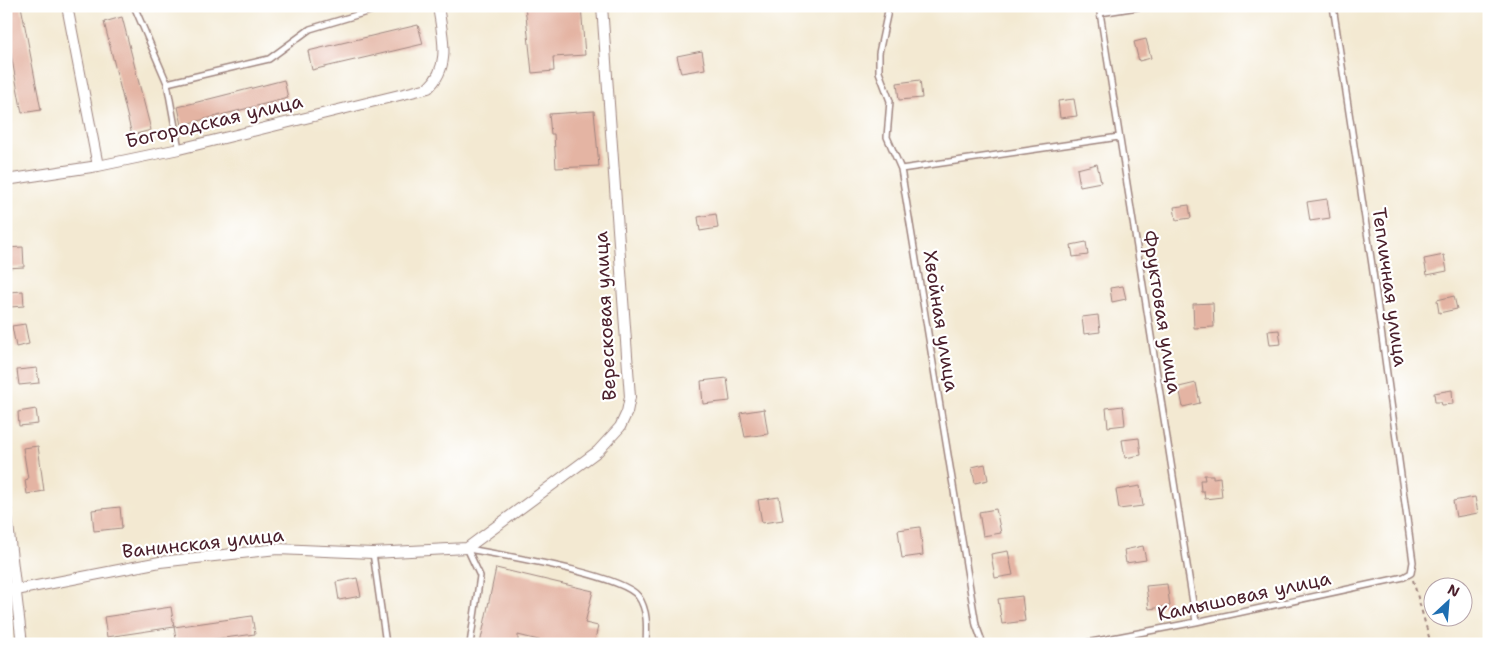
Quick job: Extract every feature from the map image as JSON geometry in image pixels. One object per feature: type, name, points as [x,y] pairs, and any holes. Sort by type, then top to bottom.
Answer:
[{"type":"street","points":[[67,6],[98,166]]},
{"type":"street","name":"Богородская улица","points":[[6,180],[98,166],[180,149],[428,88],[438,78],[443,62],[443,42],[438,6]]},
{"type":"street","name":"Вересковая улица","points":[[467,548],[598,452],[620,427],[627,412],[630,397],[602,6]]},
{"type":"street","points":[[6,508],[10,591],[22,644]]},
{"type":"street","name":"Ванинская улица","points":[[10,591],[160,562],[277,549],[374,554],[467,548]]},
{"type":"lane","points":[[134,6],[168,83],[180,149]]},
{"type":"lane","points":[[168,83],[269,60],[310,29],[370,11],[372,6]]},
{"type":"lane","name":"Хвойная улица","points":[[889,6],[879,53],[879,72],[890,101],[887,138],[901,169],[976,626],[983,644]]},
{"type":"lane","name":"Фруктовая улица","points":[[1099,6],[1196,622]]},
{"type":"lane","points":[[1100,13],[1144,6]]},
{"type":"lane","name":"Тепличная улица","points":[[1333,6],[1372,265],[1413,562],[1411,573]]},
{"type":"lane","points":[[6,80],[9,94],[6,98]]},
{"type":"lane","points":[[901,169],[1119,137]]},
{"type":"lane","points":[[467,548],[480,576],[470,644]]},
{"type":"lane","points":[[467,548],[590,574],[624,586],[637,594],[644,605],[647,621],[646,644]]},
{"type":"lane","points":[[374,554],[386,644]]},
{"type":"lane","name":"Камышовая улица","points":[[1081,644],[1196,622],[1404,577],[1411,573]]},
{"type":"path","points":[[1411,573],[1431,644]]},
{"type":"building","points":[[6,6],[21,6],[41,110],[22,113],[6,28]]},
{"type":"building","points":[[525,6],[581,6],[585,55],[553,57],[554,71],[532,73]]},
{"type":"building","points":[[122,17],[151,130],[132,135],[104,22]]},
{"type":"building","points":[[418,25],[423,44],[312,70],[308,51]]},
{"type":"building","points":[[1146,39],[1151,58],[1139,61],[1134,42]]},
{"type":"building","points":[[702,51],[705,69],[681,73],[677,56]]},
{"type":"building","points":[[284,80],[288,98],[182,125],[178,107]]},
{"type":"building","points":[[920,80],[922,98],[899,100],[897,83]]},
{"type":"building","points":[[1074,99],[1077,116],[1060,118],[1058,101]]},
{"type":"building","points":[[594,111],[599,166],[556,168],[554,134],[551,134],[549,114]]},
{"type":"building","points":[[1097,164],[1101,182],[1080,186],[1077,169]]},
{"type":"building","points":[[1327,199],[1330,218],[1310,221],[1307,202]]},
{"type":"building","points":[[1189,205],[1191,218],[1176,220],[1174,207]]},
{"type":"building","points":[[716,214],[718,228],[700,231],[698,217]]},
{"type":"building","points":[[1086,242],[1088,255],[1073,257],[1071,245]]},
{"type":"building","points":[[23,247],[24,267],[6,268],[6,248]]},
{"type":"building","points":[[1444,255],[1447,271],[1427,275],[1424,259]]},
{"type":"building","points":[[1123,286],[1126,299],[1112,302],[1110,288]]},
{"type":"building","points":[[23,291],[24,306],[10,307],[8,292]]},
{"type":"building","points":[[1454,296],[1457,309],[1439,313],[1437,300]]},
{"type":"building","points":[[1213,303],[1214,327],[1194,328],[1193,304]]},
{"type":"building","points":[[1098,315],[1100,332],[1084,334],[1082,317]]},
{"type":"building","points":[[25,324],[29,344],[16,347],[12,326]]},
{"type":"building","points":[[1279,330],[1281,344],[1270,345],[1268,331]]},
{"type":"building","points":[[37,368],[39,383],[19,385],[17,370]]},
{"type":"building","points":[[727,378],[730,401],[703,404],[701,381]]},
{"type":"building","points":[[1196,383],[1200,403],[1183,407],[1179,387]]},
{"type":"building","points":[[1452,390],[1453,404],[1442,405],[1441,402],[1435,402],[1434,393]]},
{"type":"building","points":[[1123,406],[1125,425],[1108,427],[1106,408]]},
{"type":"building","points":[[36,409],[38,424],[19,426],[18,412]]},
{"type":"building","points":[[764,409],[768,434],[745,437],[740,413]]},
{"type":"building","points":[[1139,438],[1141,455],[1125,458],[1122,440]]},
{"type":"building","points":[[38,446],[44,491],[27,494],[25,480],[28,479],[23,448]]},
{"type":"building","points":[[985,464],[988,480],[975,483],[972,467]]},
{"type":"building","points":[[1204,475],[1213,475],[1213,478],[1220,477],[1222,497],[1205,499],[1204,491],[1201,491],[1200,480],[1205,480]]},
{"type":"building","points":[[1140,486],[1143,506],[1119,509],[1116,490]]},
{"type":"building","points":[[779,497],[783,520],[762,523],[758,500]]},
{"type":"building","points":[[1475,497],[1478,513],[1456,517],[1453,501]]},
{"type":"building","points":[[120,507],[122,528],[94,531],[92,510]]},
{"type":"building","points":[[996,509],[1001,533],[983,536],[979,512]]},
{"type":"building","points":[[920,527],[923,555],[902,558],[898,530]]},
{"type":"building","points":[[1143,546],[1146,560],[1126,563],[1124,550]]},
{"type":"building","points":[[1008,551],[1013,575],[995,578],[991,554]]},
{"type":"building","points":[[496,568],[593,591],[585,623],[598,626],[594,644],[555,644],[518,635],[518,644],[480,644]]},
{"type":"building","points":[[357,578],[361,596],[339,600],[336,582]]},
{"type":"building","points":[[1167,584],[1170,606],[1149,609],[1146,586]]},
{"type":"building","points":[[1022,596],[1025,621],[1002,624],[998,599]]},
{"type":"building","points":[[171,607],[174,627],[107,637],[104,617]]},
{"type":"building","points":[[252,616],[255,634],[177,644],[174,627]]}]
